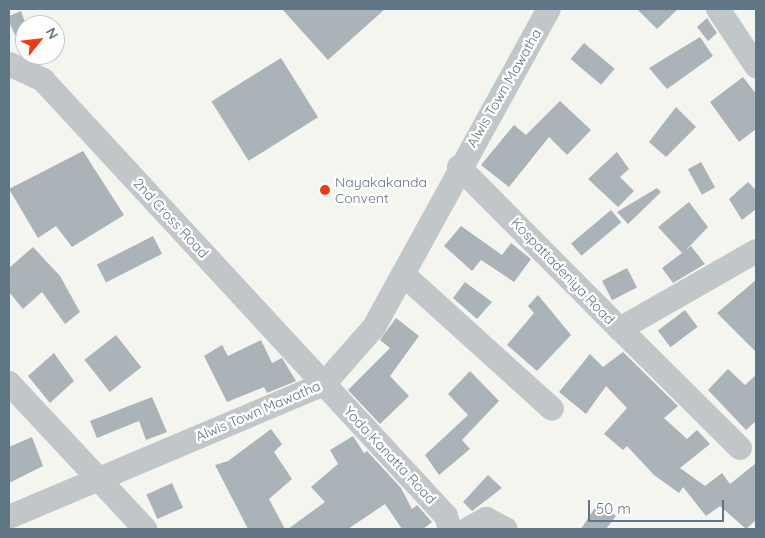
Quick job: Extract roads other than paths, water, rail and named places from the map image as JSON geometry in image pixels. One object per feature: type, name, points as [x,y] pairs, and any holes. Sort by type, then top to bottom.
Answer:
[{"type":"street","name":"Alwis Town Mawatha","points":[[9,517],[324,384],[374,327],[405,276],[459,167],[549,9]]},
{"type":"street","points":[[718,9],[756,66]]},
{"type":"street","name":"2nd Cross Road","points":[[9,64],[43,80],[324,384]]},
{"type":"street","name":"Kospattadeniya Road","points":[[459,167],[620,329],[756,251]]},
{"type":"street","points":[[405,276],[552,410]]},
{"type":"street","points":[[620,329],[740,448]]},
{"type":"street","points":[[9,383],[146,529]]},
{"type":"street","name":"Yoda Kanatta Road","points":[[324,384],[446,516],[450,529]]},
{"type":"street","points":[[468,529],[486,520],[506,529]]},
{"type":"place","name":"Nayakakanda Convent","points":[[325,190]]}]
